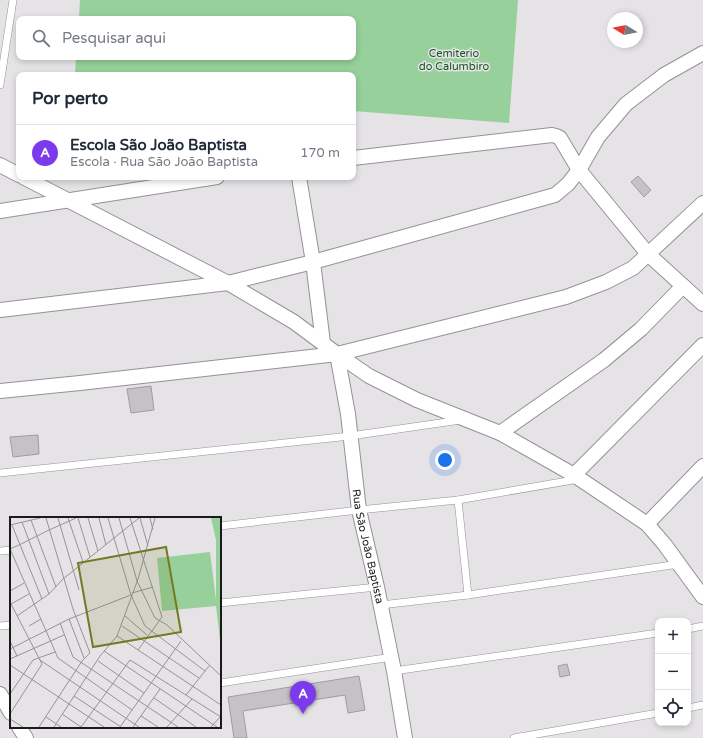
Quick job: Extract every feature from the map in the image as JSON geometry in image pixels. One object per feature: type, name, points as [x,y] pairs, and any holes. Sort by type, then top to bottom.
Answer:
[{"type":"street","points":[[0,310],[228,283],[313,262],[555,196],[568,184],[579,170],[598,137],[626,104],[664,74],[703,53]]},
{"type":"street","points":[[356,158],[552,135],[556,136],[560,138],[579,170],[648,254],[703,304]]},
{"type":"street","points":[[0,165],[16,173]]},
{"type":"street","points":[[29,180],[228,283],[294,322],[369,376],[417,400],[500,433],[577,477],[647,524],[665,545],[703,597]]},
{"type":"street","points":[[0,211],[198,180]]},
{"type":"street","points":[[299,180],[313,262],[323,343]]},
{"type":"street","points":[[0,391],[337,354],[566,297],[606,282],[633,268],[703,203]]},
{"type":"street","points":[[500,433],[604,360],[641,329],[684,286]]},
{"type":"street","points":[[577,477],[703,345]]},
{"type":"street","name":"Rua São João Baptista","points":[[337,354],[348,414],[359,510],[392,657],[405,738]]},
{"type":"street","points":[[647,524],[703,466]]},
{"type":"street","points":[[3,696],[10,711]]},
{"type":"street","points":[[20,728],[26,738]]},
{"type":"lane","points":[[0,85],[13,0]]},
{"type":"lane","points":[[0,473],[350,436],[465,419]]},
{"type":"lane","points":[[221,526],[458,500],[577,477]]},
{"type":"lane","points":[[458,500],[468,595]]},
{"type":"lane","points":[[0,551],[10,550]]},
{"type":"lane","points":[[381,606],[468,595],[679,564]]},
{"type":"lane","points":[[221,603],[377,587]]},
{"type":"lane","points":[[0,626],[10,625]]},
{"type":"lane","points":[[691,628],[703,626]]},
{"type":"lane","points":[[394,671],[655,633]]},
{"type":"lane","points":[[221,683],[392,657]]},
{"type":"lane","points":[[691,707],[703,705]]},
{"type":"lane","points":[[514,738],[655,714]]},
{"type":"green space","name":"Cemiterio do Calumbiro","points":[[80,0],[518,0],[509,123],[356,111],[356,72],[75,72],[76,60],[356,60],[356,16],[79,16]]},
{"type":"building","points":[[638,176],[651,190],[644,197],[631,182]]},
{"type":"building","points":[[151,386],[154,410],[131,413],[127,389]]},
{"type":"building","points":[[38,435],[39,454],[13,457],[10,437]]},
{"type":"building","points":[[567,664],[570,675],[560,677],[558,666]]},
{"type":"building","points":[[359,676],[365,710],[348,713],[345,695],[243,711],[247,738],[234,738],[228,697]]},
{"type":"place","name":"Escola São João Baptista","points":[[303,714]]}]
